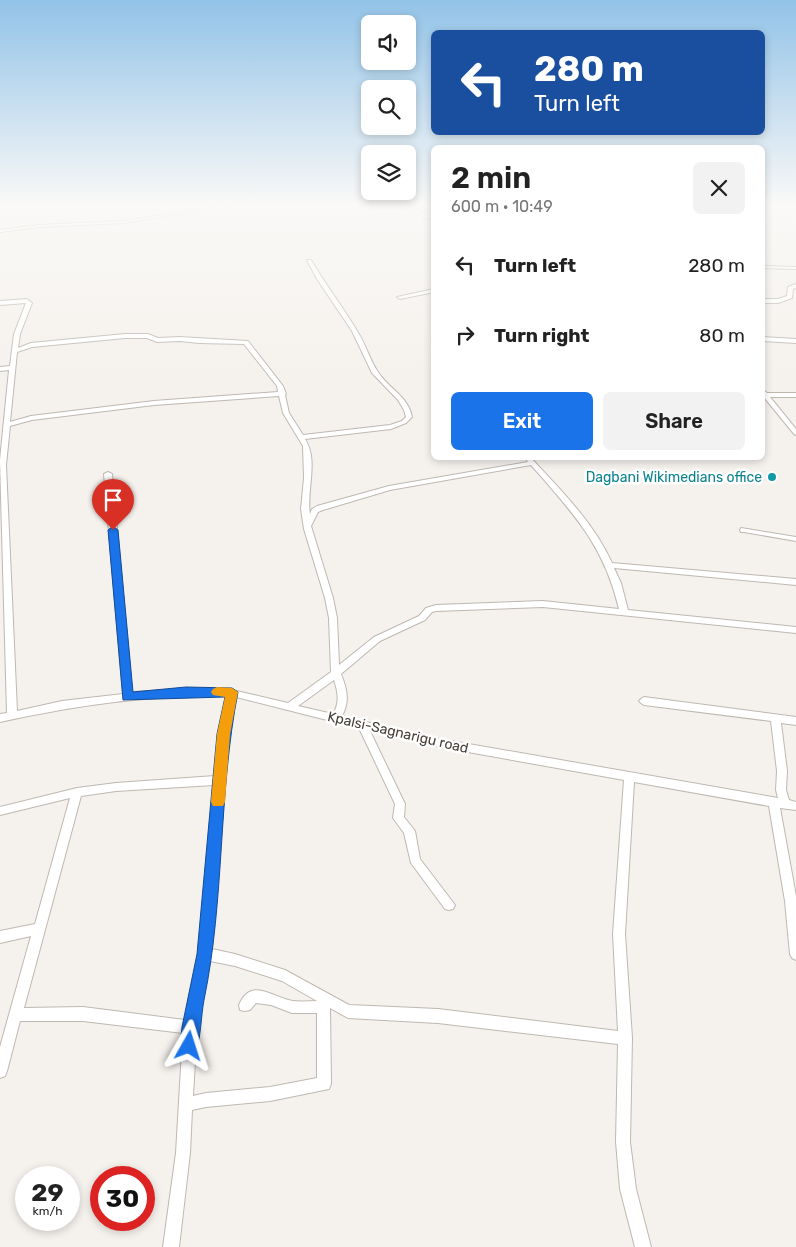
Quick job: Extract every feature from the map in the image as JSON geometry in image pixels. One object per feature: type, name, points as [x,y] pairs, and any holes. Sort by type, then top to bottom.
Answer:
[{"type":"street","points":[[302,437],[391,427],[404,422],[409,417],[408,410],[390,387],[375,374],[356,332],[333,302],[310,263]]},
{"type":"street","points":[[765,267],[796,268]]},
{"type":"street","points":[[765,301],[778,301],[790,298],[790,288],[796,286]]},
{"type":"street","points":[[400,297],[431,291]]},
{"type":"street","points":[[0,303],[27,301],[29,303],[17,334],[4,407],[8,425],[2,465],[5,633],[12,716]]},
{"type":"street","points":[[14,350],[31,345],[125,336],[148,336],[158,340],[246,342],[280,386],[286,413],[306,446],[308,478],[305,509],[329,598],[336,674],[343,698],[336,720]]},
{"type":"street","points":[[765,338],[796,341]]},
{"type":"street","points":[[0,369],[12,368]]},
{"type":"street","points":[[263,394],[280,386]]},
{"type":"street","points":[[765,393],[796,395]]},
{"type":"street","points":[[8,425],[31,418],[92,410],[263,394],[283,394]]},
{"type":"street","points":[[765,394],[796,433]]},
{"type":"street","points":[[765,407],[775,407]]},
{"type":"street","points":[[308,525],[315,511],[320,508],[389,488],[530,460],[579,515],[609,565],[624,611]]},
{"type":"street","points":[[108,474],[128,696]]},
{"type":"street","points":[[744,530],[796,539]]},
{"type":"street","points":[[609,565],[796,582]]},
{"type":"street","points":[[291,706],[336,674],[377,638],[422,618],[433,608],[543,604],[796,630]]},
{"type":"street","name":"Kpalsi-Sagnarigu road","points":[[0,718],[128,696],[186,692],[232,692],[291,706],[336,720],[423,740],[628,778],[796,806]]},
{"type":"street","points":[[171,1247],[183,1153],[190,1027],[206,954],[226,719],[232,692]]},
{"type":"street","points":[[644,702],[796,721]]},
{"type":"street","points":[[776,718],[782,771],[779,804],[793,903],[796,954]]},
{"type":"street","points":[[363,726],[400,804],[398,818],[408,831],[415,860],[449,905]]},
{"type":"street","points":[[628,778],[619,934],[625,1038],[623,1142],[628,1189],[643,1247]]},
{"type":"street","points":[[0,811],[77,792],[162,783],[220,780]]},
{"type":"street","points":[[0,1071],[77,792]]},
{"type":"street","points":[[0,937],[38,929]]},
{"type":"street","points":[[206,954],[235,960],[285,976],[348,1011],[438,1016],[625,1038]]},
{"type":"street","points":[[186,1104],[206,1100],[270,1094],[324,1084],[323,1007],[292,1007],[271,999],[253,996],[245,1005]]},
{"type":"street","points":[[15,1015],[83,1014],[190,1027]]},
{"type":"slow traffic","points":[[217,692],[232,692],[224,734],[218,802]]},
{"type":"place","name":"Dagbani Wikimedians office","points":[[772,477]]},
{"type":"route","points":[[113,530],[128,696],[208,691],[232,692],[224,734],[206,954],[190,1027],[189,1046]]}]
